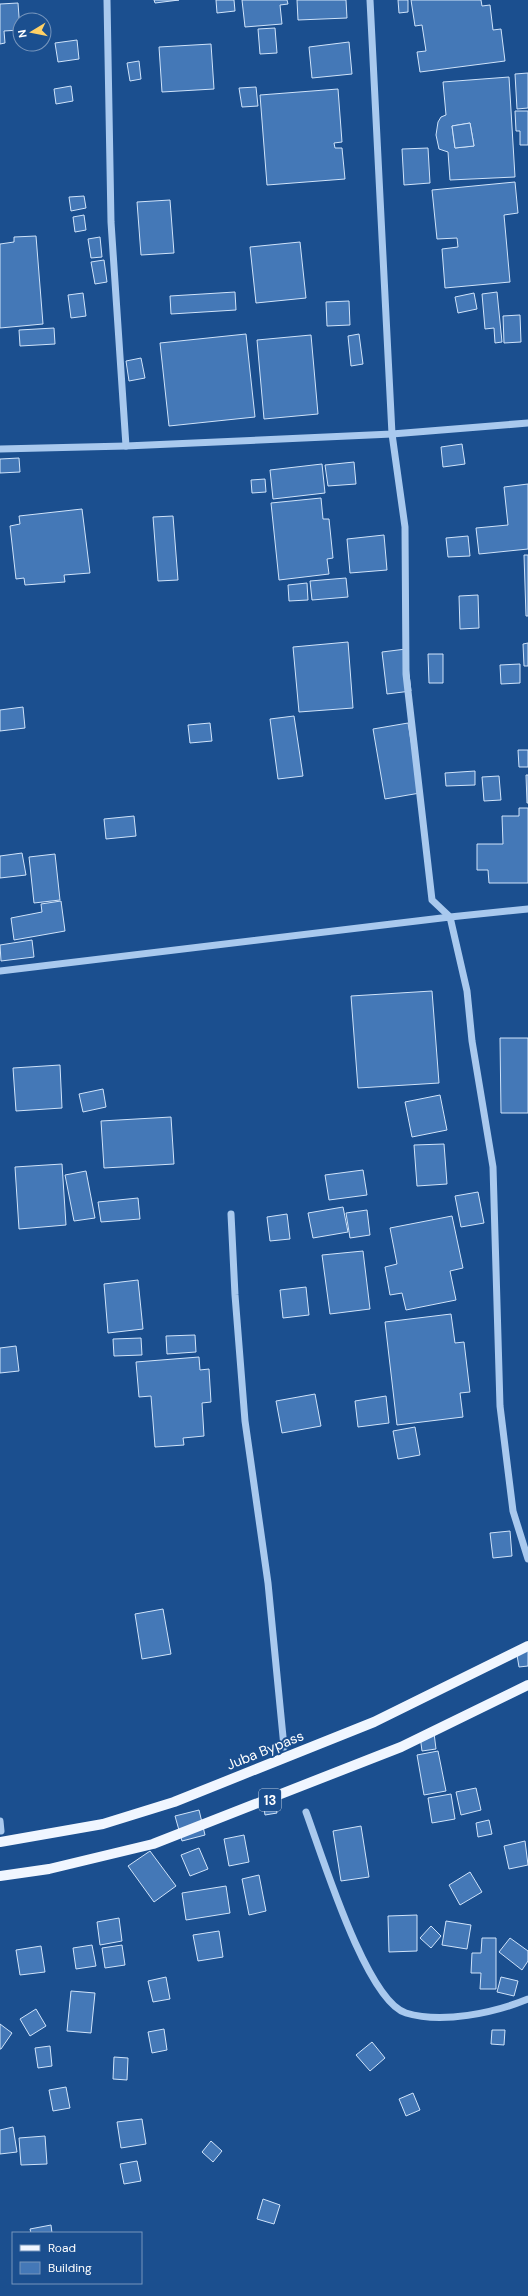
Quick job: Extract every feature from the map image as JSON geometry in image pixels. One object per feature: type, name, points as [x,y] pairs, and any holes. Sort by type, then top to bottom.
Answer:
[{"type":"main road","name":"Juba Bypass","points":[[0,1842],[103,1824],[174,1802],[374,1722],[528,1646]]},
{"type":"main road","name":"13","points":[[0,1876],[48,1869],[153,1844],[401,1747],[528,1685]]},
{"type":"street","points":[[107,0],[111,222],[126,446]]},
{"type":"street","points":[[370,0],[392,434],[405,527],[406,674],[432,900],[450,917],[467,991],[472,1041],[493,1167],[500,1406],[513,1511],[528,1559]]},
{"type":"street","points":[[0,449],[126,446],[392,434],[528,423]]},
{"type":"street","points":[[0,971],[528,909]]},
{"type":"street","points":[[231,1214],[235,1295],[245,1421],[268,1583],[284,1747]]},
{"type":"street","points":[[306,1812],[354,1943],[380,1992],[405,2013],[447,2018],[504,2009],[528,1999]]},
{"type":"street","points":[[0,1821],[1,1830]]},
{"type":"building","points":[[154,0],[179,0],[155,3]]},
{"type":"building","points":[[216,0],[234,0],[235,11],[217,13]]},
{"type":"building","points":[[242,0],[287,0],[288,4],[280,5],[282,24],[245,27]]},
{"type":"building","points":[[297,0],[346,0],[347,18],[298,20]]},
{"type":"building","points":[[398,0],[408,0],[408,12],[399,13]]},
{"type":"building","points":[[411,0],[481,0],[482,6],[490,5],[493,30],[501,29],[505,61],[420,72],[417,52],[426,51],[422,25],[415,26]]},
{"type":"building","points":[[18,3],[19,12],[12,12],[12,30],[4,31],[5,43],[0,44],[0,4]]},
{"type":"building","points":[[275,28],[277,53],[260,54],[258,29]]},
{"type":"building","points":[[77,40],[79,59],[58,62],[55,43]]},
{"type":"building","points":[[349,42],[352,74],[312,78],[309,47]]},
{"type":"building","points":[[211,44],[214,89],[162,92],[159,47]]},
{"type":"building","points":[[139,61],[141,79],[130,81],[127,63]]},
{"type":"building","points":[[528,73],[528,108],[517,109],[515,74]]},
{"type":"building","points":[[509,77],[515,177],[450,180],[448,152],[439,149],[436,135],[438,122],[441,117],[446,115],[443,82]],"holes":[[[470,123],[474,146],[455,148],[452,126]]]},
{"type":"building","points":[[71,86],[73,101],[56,104],[54,89]]},
{"type":"building","points":[[256,87],[258,106],[242,107],[239,88]]},
{"type":"building","points":[[338,89],[342,142],[334,143],[335,148],[342,148],[345,179],[267,185],[260,95]]},
{"type":"building","points":[[515,111],[528,111],[528,145],[520,145],[520,131],[516,131]]},
{"type":"building","points":[[470,123],[474,146],[455,148],[452,126]]},
{"type":"building","points":[[428,148],[430,183],[404,185],[402,149]]},
{"type":"building","points":[[515,182],[518,213],[504,215],[510,282],[445,288],[442,249],[458,247],[457,238],[437,239],[432,190]]},
{"type":"building","points":[[84,196],[86,208],[71,211],[69,197]]},
{"type":"building","points":[[170,200],[174,253],[141,255],[137,202]]},
{"type":"building","points":[[84,215],[86,230],[75,232],[73,217]]},
{"type":"building","points":[[36,236],[43,324],[0,328],[0,244],[14,242],[14,237]]},
{"type":"building","points":[[100,237],[102,257],[91,258],[88,239]]},
{"type":"building","points":[[300,242],[306,298],[256,303],[250,247]]},
{"type":"building","points":[[104,260],[107,282],[95,284],[91,262]]},
{"type":"building","points":[[235,292],[236,310],[171,314],[170,296]]},
{"type":"building","points":[[497,292],[502,342],[495,343],[494,328],[485,329],[482,294]]},
{"type":"building","points":[[83,293],[86,316],[71,318],[68,295]]},
{"type":"building","points":[[474,293],[477,309],[458,313],[455,297]]},
{"type":"building","points":[[349,301],[350,325],[327,326],[326,302]]},
{"type":"building","points":[[520,315],[521,342],[504,343],[503,316]]},
{"type":"building","points":[[54,328],[55,344],[20,346],[19,330]]},
{"type":"building","points":[[246,334],[255,417],[169,426],[160,343]]},
{"type":"building","points":[[359,334],[363,364],[351,366],[348,336]]},
{"type":"building","points":[[311,335],[318,414],[264,419],[257,340]]},
{"type":"building","points":[[141,358],[145,378],[129,381],[126,361]]},
{"type":"building","points":[[462,444],[465,464],[443,467],[441,447]]},
{"type":"building","points":[[19,458],[20,472],[0,473],[0,459]]},
{"type":"building","points":[[354,462],[356,484],[328,486],[325,465]]},
{"type":"building","points":[[322,464],[325,493],[273,499],[270,470]]},
{"type":"building","points":[[265,479],[266,492],[252,493],[251,480]]},
{"type":"building","points":[[528,484],[528,549],[479,554],[476,528],[508,525],[504,487]]},
{"type":"building","points":[[321,498],[323,519],[329,519],[333,558],[327,559],[329,574],[279,580],[271,503]]},
{"type":"building","points":[[82,509],[90,573],[64,575],[65,582],[25,585],[24,578],[16,579],[10,526],[20,524],[19,516]]},
{"type":"building","points":[[173,516],[178,580],[158,581],[153,517]]},
{"type":"building","points":[[384,535],[387,570],[350,573],[347,539]]},
{"type":"building","points":[[468,536],[470,556],[448,557],[446,538]]},
{"type":"building","points":[[524,555],[528,555],[528,616],[526,616]]},
{"type":"building","points":[[346,578],[348,597],[312,600],[310,581]]},
{"type":"building","points":[[307,583],[308,600],[289,601],[288,585]]},
{"type":"building","points":[[478,595],[479,628],[460,629],[459,596]]},
{"type":"building","points":[[348,642],[353,708],[299,712],[293,647]]},
{"type":"building","points":[[528,643],[528,666],[524,666],[523,644]]},
{"type":"building","points":[[406,649],[411,691],[387,694],[382,652]]},
{"type":"building","points":[[428,654],[443,654],[443,683],[429,683]]},
{"type":"building","points":[[520,664],[520,683],[501,684],[500,665]]},
{"type":"building","points":[[23,707],[25,728],[0,731],[0,710]]},
{"type":"building","points":[[294,716],[303,776],[278,779],[270,719]]},
{"type":"building","points":[[210,723],[212,741],[190,743],[188,725]]},
{"type":"building","points":[[408,723],[420,793],[385,799],[373,729]]},
{"type":"building","points":[[518,750],[528,750],[528,767],[519,767]]},
{"type":"building","points":[[475,771],[475,785],[446,786],[445,773]]},
{"type":"building","points":[[526,775],[528,775],[528,803],[527,803]]},
{"type":"building","points":[[499,776],[501,800],[484,801],[482,777]]},
{"type":"building","points":[[519,808],[528,808],[528,883],[489,883],[488,870],[477,870],[477,844],[503,844],[502,816],[519,816]]},
{"type":"building","points":[[134,816],[136,836],[106,839],[104,819]]},
{"type":"building","points":[[22,853],[26,875],[0,878],[0,856]]},
{"type":"building","points":[[55,854],[60,900],[34,903],[29,857]]},
{"type":"building","points":[[61,901],[65,931],[14,940],[11,918],[42,912],[41,904]]},
{"type":"building","points":[[32,940],[34,957],[1,961],[0,945]]},
{"type":"building","points":[[432,991],[439,1083],[358,1088],[351,996]]},
{"type":"building","points":[[500,1038],[528,1038],[528,1113],[501,1113]]},
{"type":"building","points":[[60,1065],[62,1108],[16,1111],[13,1068]]},
{"type":"building","points":[[103,1089],[106,1107],[83,1112],[79,1094]]},
{"type":"building","points":[[440,1095],[447,1130],[412,1137],[405,1102]]},
{"type":"building","points":[[171,1117],[174,1164],[104,1168],[101,1121]]},
{"type":"building","points":[[444,1144],[447,1184],[417,1186],[414,1145]]},
{"type":"building","points":[[62,1164],[66,1225],[19,1229],[15,1167]]},
{"type":"building","points":[[363,1170],[367,1195],[329,1200],[325,1175]]},
{"type":"building","points":[[86,1171],[95,1218],[74,1221],[65,1175]]},
{"type":"building","points":[[478,1192],[484,1223],[461,1227],[455,1196]]},
{"type":"building","points":[[138,1198],[140,1219],[101,1222],[98,1202]]},
{"type":"building","points":[[343,1207],[348,1232],[313,1238],[308,1213]]},
{"type":"building","points":[[367,1210],[370,1235],[350,1238],[346,1213]]},
{"type":"building","points":[[287,1214],[290,1239],[270,1241],[267,1217]]},
{"type":"building","points":[[452,1216],[463,1268],[450,1271],[456,1300],[406,1310],[402,1293],[390,1295],[385,1267],[397,1264],[390,1228]]},
{"type":"building","points":[[363,1251],[370,1309],[330,1314],[322,1255]]},
{"type":"building","points":[[138,1280],[143,1329],[108,1333],[104,1284]]},
{"type":"building","points":[[306,1287],[309,1315],[283,1318],[280,1290]]},
{"type":"building","points":[[451,1314],[455,1343],[464,1342],[470,1392],[460,1393],[463,1417],[397,1425],[385,1322]]},
{"type":"building","points":[[195,1335],[196,1352],[167,1354],[166,1336]]},
{"type":"building","points":[[141,1338],[142,1355],[114,1356],[113,1339]]},
{"type":"building","points":[[16,1346],[19,1371],[0,1373],[0,1348]]},
{"type":"building","points":[[199,1357],[200,1370],[209,1369],[211,1402],[202,1403],[204,1436],[183,1438],[184,1445],[155,1447],[151,1396],[139,1397],[136,1362]]},
{"type":"building","points":[[315,1394],[321,1426],[282,1433],[276,1401]]},
{"type":"building","points":[[386,1396],[389,1423],[358,1427],[355,1401]]},
{"type":"building","points":[[415,1427],[420,1455],[398,1459],[393,1431]]},
{"type":"building","points":[[510,1531],[512,1556],[493,1558],[490,1533]]},
{"type":"building","points":[[163,1609],[171,1654],[142,1659],[135,1614]]},
{"type":"building","points":[[528,1646],[528,1666],[519,1667],[516,1649]]},
{"type":"building","points":[[434,1733],[436,1749],[422,1751],[420,1736]]},
{"type":"building","points":[[438,1751],[446,1791],[424,1795],[417,1755]]},
{"type":"building","points":[[476,1788],[481,1810],[461,1815],[456,1792]]},
{"type":"building","points":[[451,1794],[455,1819],[432,1823],[428,1798]]},
{"type":"building","points":[[274,1799],[277,1813],[265,1815],[263,1801]]},
{"type":"building","points":[[199,1810],[205,1835],[182,1841],[175,1816]]},
{"type":"building","points":[[489,1820],[492,1834],[478,1837],[476,1823]]},
{"type":"building","points":[[361,1826],[369,1877],[341,1881],[333,1831]]},
{"type":"building","points":[[244,1835],[249,1862],[229,1866],[224,1839]]},
{"type":"building","points":[[525,1841],[528,1865],[509,1869],[504,1846]]},
{"type":"building","points":[[199,1848],[208,1869],[190,1876],[181,1855]]},
{"type":"building","points":[[150,1851],[176,1886],[154,1902],[128,1866]]},
{"type":"building","points":[[470,1872],[482,1892],[460,1905],[449,1885]]},
{"type":"building","points":[[259,1875],[266,1911],[249,1915],[242,1879]]},
{"type":"building","points":[[226,1886],[230,1913],[186,1920],[182,1893]]},
{"type":"building","points":[[417,1915],[417,1951],[389,1952],[388,1916]]},
{"type":"building","points":[[119,1918],[122,1941],[100,1945],[97,1922]]},
{"type":"building","points":[[446,1921],[471,1925],[467,1949],[442,1945]]},
{"type":"building","points":[[431,1926],[441,1936],[431,1948],[420,1938]]},
{"type":"building","points":[[219,1931],[223,1957],[198,1961],[193,1935]]},
{"type":"building","points":[[482,1938],[496,1938],[496,1989],[480,1989],[481,1973],[471,1973],[472,1953],[481,1953]]},
{"type":"building","points":[[510,1938],[528,1951],[528,1961],[522,1970],[499,1952]]},
{"type":"building","points":[[92,1945],[96,1966],[76,1969],[73,1948]]},
{"type":"building","points":[[122,1945],[125,1965],[105,1968],[102,1948]]},
{"type":"building","points":[[41,1946],[45,1972],[20,1975],[16,1950]]},
{"type":"building","points":[[166,1977],[170,1999],[153,2002],[148,1981]]},
{"type":"building","points":[[501,1977],[518,1981],[514,1996],[497,1992]]},
{"type":"building","points":[[71,1991],[95,1993],[91,2033],[67,2031]]},
{"type":"building","points":[[36,2009],[46,2026],[30,2036],[20,2019]]},
{"type":"building","points":[[0,2024],[12,2033],[1,2049],[0,2049]]},
{"type":"building","points":[[164,2029],[167,2050],[152,2053],[148,2032]]},
{"type":"building","points":[[492,2030],[505,2030],[504,2045],[491,2044]]},
{"type":"building","points":[[372,2042],[385,2058],[370,2071],[356,2055]]},
{"type":"building","points":[[50,2046],[52,2066],[38,2068],[35,2048]]},
{"type":"building","points":[[114,2057],[128,2058],[127,2080],[113,2079]]},
{"type":"building","points":[[66,2087],[70,2108],[53,2111],[49,2090]]},
{"type":"building","points":[[413,2093],[420,2110],[406,2116],[399,2099]]},
{"type":"building","points":[[142,2119],[146,2144],[121,2148],[117,2122]]},
{"type":"building","points":[[13,2127],[17,2152],[0,2154],[0,2130]]},
{"type":"building","points":[[45,2136],[47,2164],[21,2165],[19,2138]]},
{"type":"building","points":[[211,2141],[222,2151],[213,2162],[202,2152]]},
{"type":"building","points":[[137,2161],[141,2181],[124,2184],[120,2164]]},
{"type":"building","points":[[263,2199],[280,2205],[274,2224],[257,2219]]},
{"type":"building","points":[[51,2225],[52,2232],[31,2232],[30,2229]]}]
